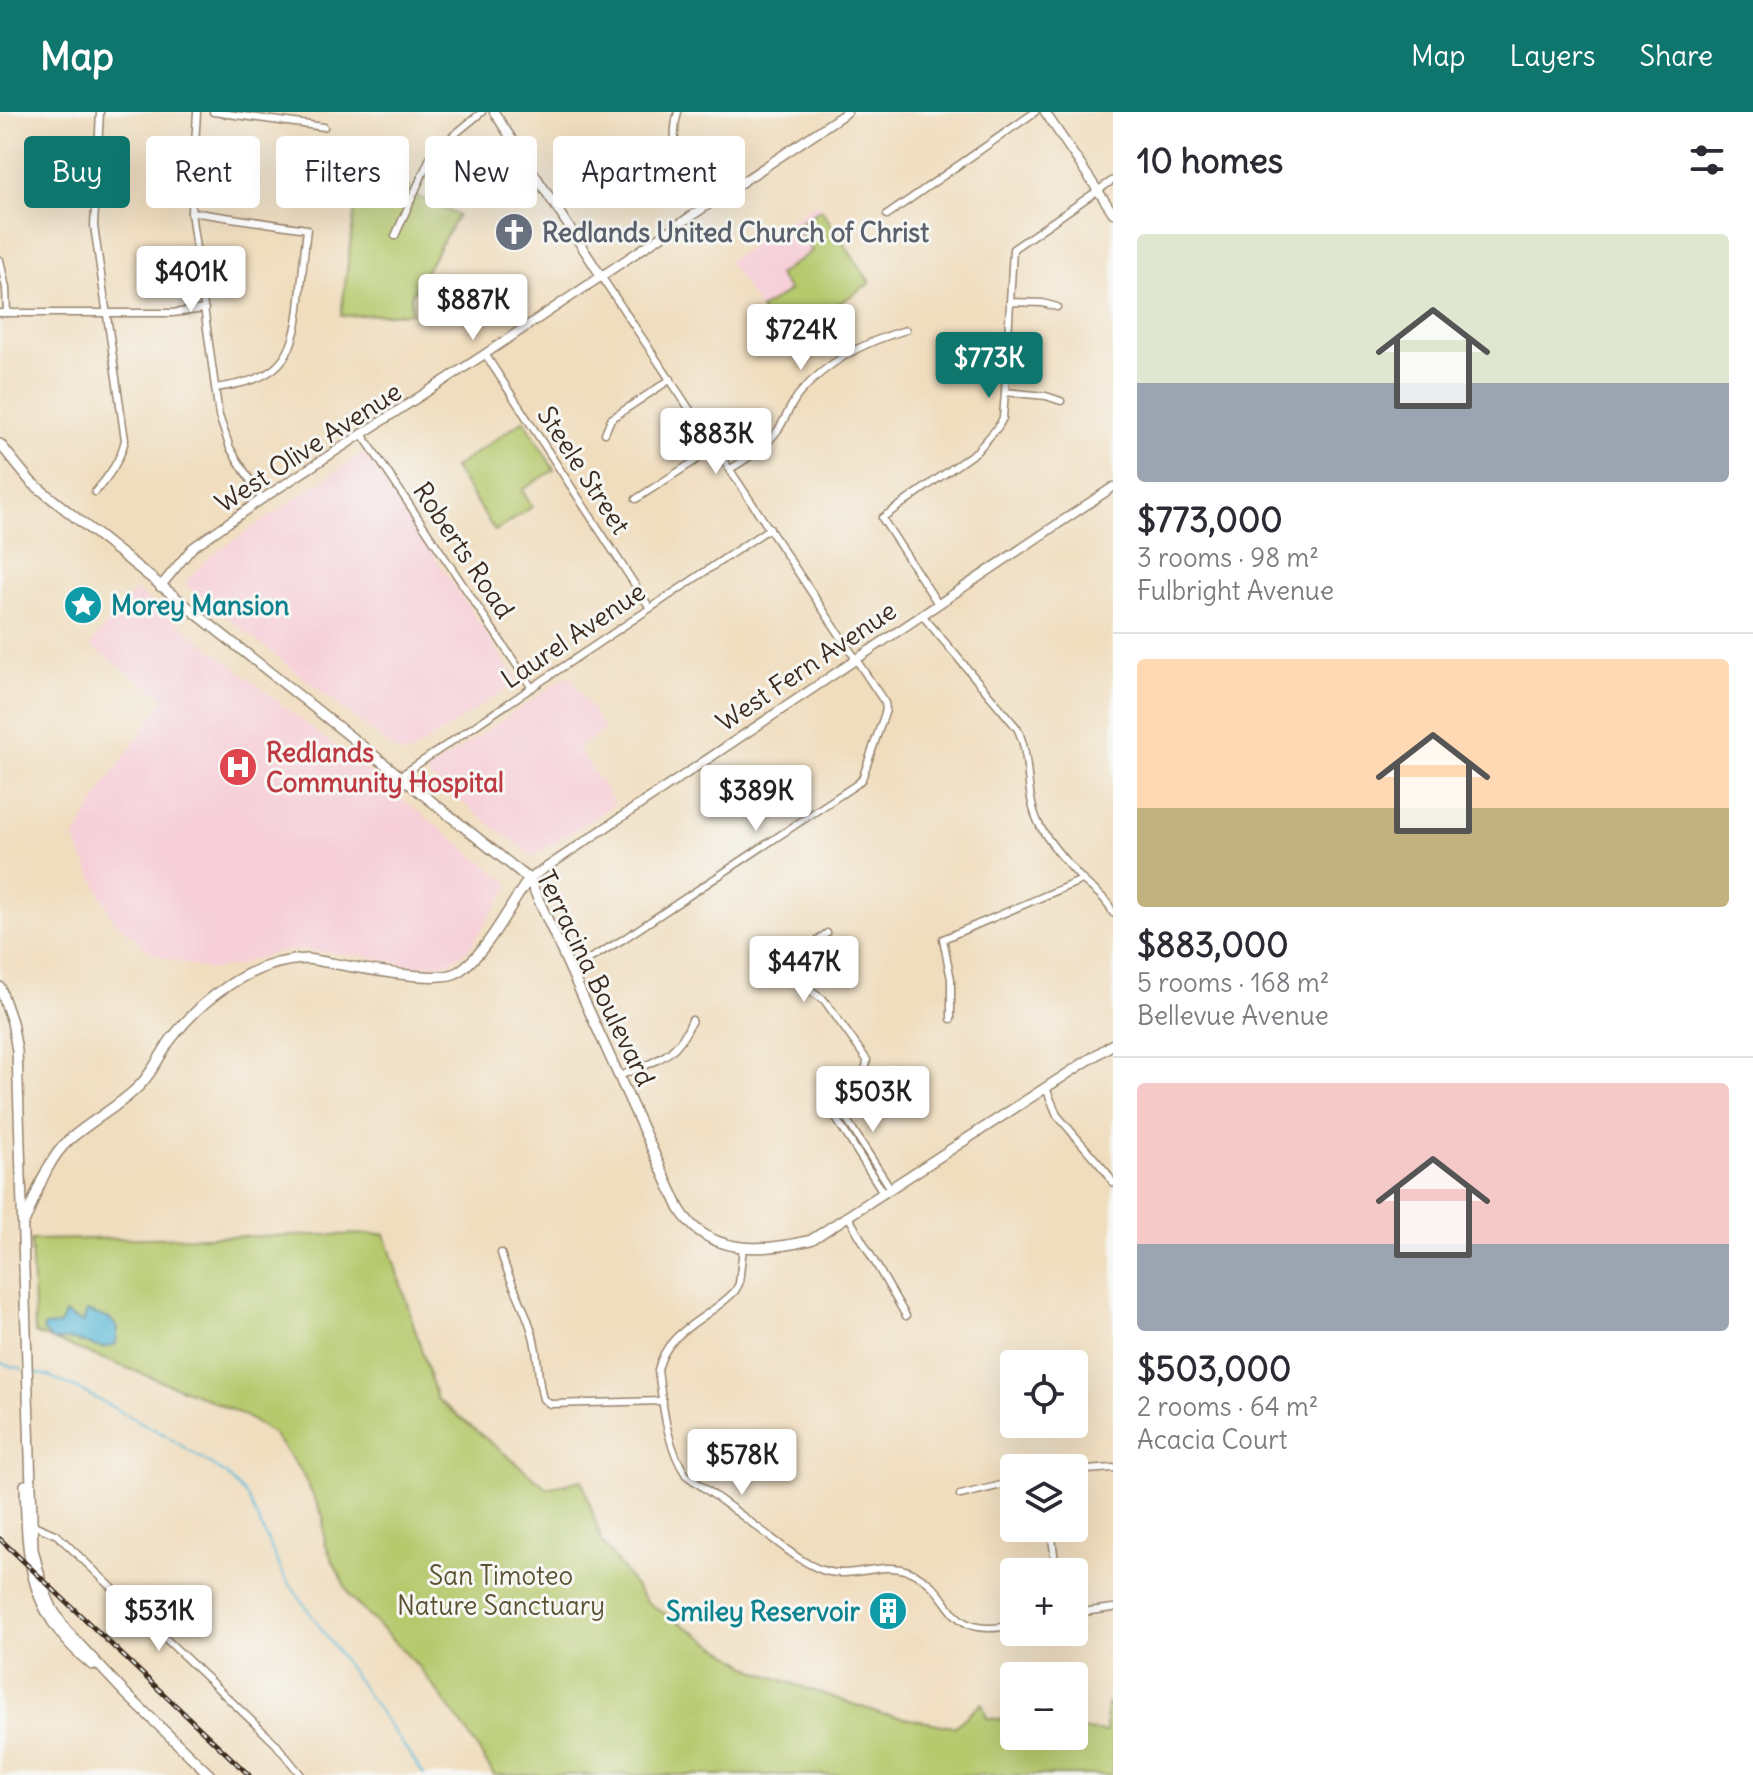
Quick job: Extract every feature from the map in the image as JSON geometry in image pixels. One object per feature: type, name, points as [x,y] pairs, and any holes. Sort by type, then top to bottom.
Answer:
[{"type":"main road","name":"Terracina Boulevard","points":[[0,444],[31,482],[529,879],[685,1218],[703,1236],[743,1247],[781,1248],[811,1240],[1113,1044]]},
{"type":"main road","name":"West Fern Avenue","points":[[24,1225],[44,1175],[62,1148],[141,1085],[185,1021],[224,989],[262,967],[291,959],[428,978],[449,977],[479,952],[529,879]]},
{"type":"main road","points":[[0,987],[12,1022],[17,1051],[30,1523],[39,1577],[53,1610],[66,1630],[124,1692],[210,1775]]},
{"type":"street","points":[[95,492],[110,475],[125,440],[94,218],[100,112]]},
{"type":"street","points":[[197,112],[191,212],[219,416],[230,448],[262,499]]},
{"type":"street","points":[[213,112],[324,127]]},
{"type":"street","points":[[395,236],[432,153],[482,112]]},
{"type":"street","points":[[494,112],[885,703],[886,710],[862,779],[622,940],[572,969]]},
{"type":"street","points":[[674,136],[678,112]]},
{"type":"street","name":"West Olive Avenue","points":[[745,179],[847,112]]},
{"type":"street","points":[[887,215],[1035,112]]},
{"type":"street","points":[[1045,112],[1113,213]]},
{"type":"street","points":[[938,604],[882,518],[948,472],[991,437],[1003,418],[1013,249],[1113,180]]},
{"type":"street","name":"West Olive Avenue","points":[[160,587],[192,548],[701,208]]},
{"type":"street","points":[[191,212],[307,229],[297,330],[292,346],[274,369],[238,385],[215,388]]},
{"type":"street","points":[[0,260],[6,288],[4,313],[172,313],[205,309]]},
{"type":"street","points":[[1010,302],[1043,303],[1057,307]]},
{"type":"street","points":[[730,469],[764,446],[778,431],[799,393],[835,362],[874,339],[906,330]]},
{"type":"street","name":"Steele Street","points":[[485,354],[650,608]]},
{"type":"street","points":[[605,433],[611,419],[671,379]]},
{"type":"street","points":[[1005,392],[1046,396],[1061,401]]},
{"type":"street","name":"Roberts Road","points":[[362,434],[532,688]]},
{"type":"street","points":[[636,499],[715,448]]},
{"type":"street","name":"West Fern Avenue","points":[[529,879],[1113,487]]},
{"type":"street","name":"Laurel Avenue","points":[[400,776],[770,528]]},
{"type":"street","points":[[922,615],[1017,728],[1041,828],[1082,880],[1102,895],[1113,913]]},
{"type":"street","points":[[951,1019],[951,979],[943,939],[1082,880]]},
{"type":"street","points":[[827,933],[787,964],[786,975],[824,1000],[867,1060],[863,1073],[834,1094],[830,1109],[888,1191]]},
{"type":"street","points":[[620,1076],[671,1053],[684,1040],[692,1020]]},
{"type":"street","points":[[1046,1088],[1057,1115],[1113,1183]]},
{"type":"street","points":[[831,1099],[860,1140],[888,1191]]},
{"type":"street","points":[[853,1145],[860,1140]]},
{"type":"street","points":[[848,1216],[906,1316]]},
{"type":"street","points":[[743,1247],[739,1284],[735,1291],[667,1345],[658,1370],[672,1445],[676,1460],[686,1475],[789,1551],[823,1570],[840,1573],[905,1570],[935,1590],[945,1606],[964,1624],[984,1629],[1000,1627]]},
{"type":"street","points":[[501,1253],[533,1336],[543,1399],[550,1404],[663,1401]]},
{"type":"street","points":[[1088,1470],[1113,1468]]},
{"type":"street","points":[[960,1495],[1000,1485]]},
{"type":"street","points":[[30,1523],[57,1535],[275,1743],[301,1775]]},
{"type":"street","points":[[1088,1611],[1113,1608]]},
{"type":"shaded area","points":[[817,203],[870,283],[781,342],[728,261]]},
{"type":"shaded area","points":[[362,454],[367,455],[516,678],[514,684],[409,754],[399,753],[186,585],[187,580],[209,557]]},
{"type":"shaded area","name":"Redlands Community Hospital","points":[[135,589],[509,883],[510,886],[468,950],[452,961],[411,966],[364,956],[303,950],[273,953],[234,966],[209,970],[153,954],[113,919],[74,839],[106,783],[165,698],[90,646]]},
{"type":"shaded area","points":[[569,675],[605,730],[578,748],[615,804],[533,857],[427,775],[427,771]]},
{"type":"green space","points":[[409,187],[425,200],[425,208],[442,208],[458,215],[411,296],[412,313],[341,316],[355,208],[409,208]]},
{"type":"green space","points":[[821,209],[870,283],[811,322],[807,316],[777,335],[760,309],[789,291],[778,275],[812,251],[795,226]]},
{"type":"green space","points":[[524,420],[554,470],[522,490],[532,507],[495,531],[454,468]]},
{"type":"green space","name":"San Timoteo Nature Sanctuary","points":[[385,1234],[437,1399],[547,1488],[582,1480],[602,1542],[647,1602],[756,1671],[882,1714],[954,1727],[982,1703],[987,1718],[1000,1719],[1000,1750],[1088,1750],[1088,1730],[1106,1732],[1107,1704],[1113,1707],[1113,1775],[494,1775],[466,1730],[418,1666],[350,1597],[325,1544],[323,1516],[302,1473],[273,1434],[243,1415],[203,1397],[35,1333],[31,1240]]},
{"type":"water","points":[[87,1311],[110,1319],[118,1328],[116,1344],[99,1347],[72,1340],[52,1340],[43,1330],[45,1326],[60,1325],[65,1314],[83,1323]]},
{"type":"waterway","points":[[0,1363],[22,1369]]},
{"type":"waterway","points":[[32,1372],[78,1389],[165,1435],[227,1475],[248,1498],[284,1576],[424,1775]]},
{"type":"railway","points":[[0,1539],[249,1775]]},
{"type":"place","name":"Redlands United Church of Christ","points":[[514,232]]},
{"type":"place","name":"Morey Mansion","points":[[83,605]]},
{"type":"place","name":"Redlands Community Hospital","points":[[238,767]]},
{"type":"place","name":"Smiley Reservoir","points":[[888,1611]]}]
